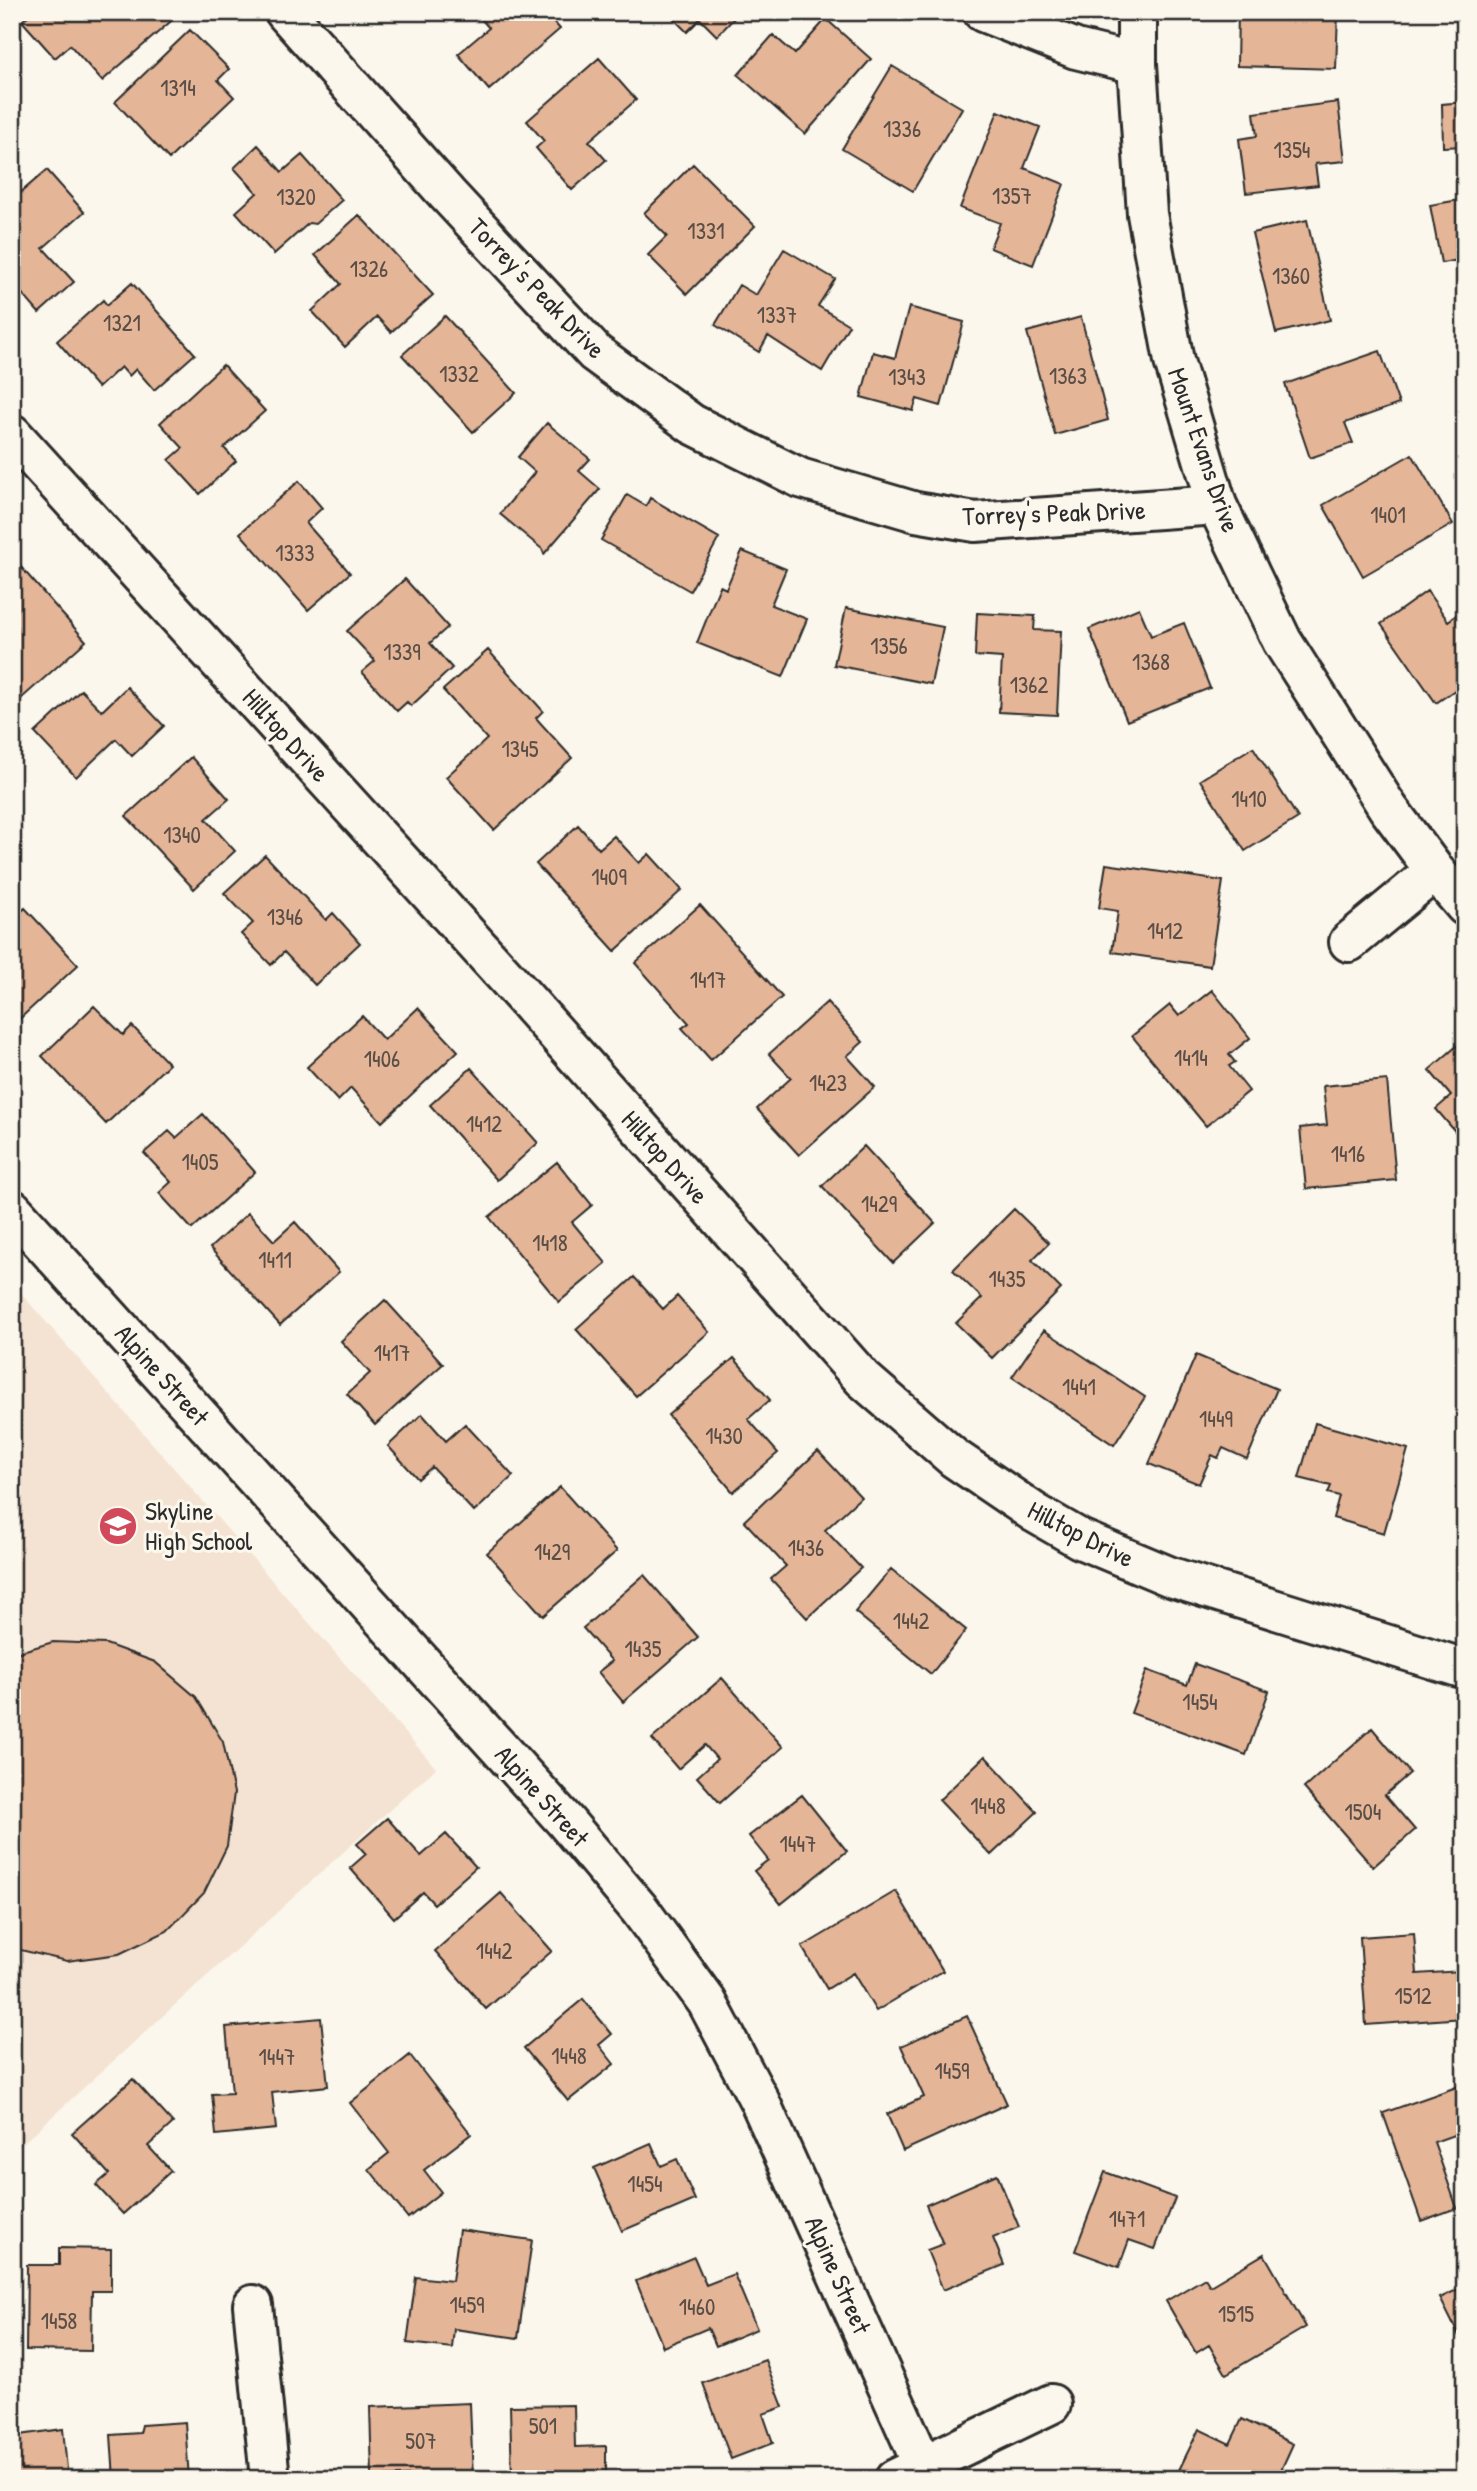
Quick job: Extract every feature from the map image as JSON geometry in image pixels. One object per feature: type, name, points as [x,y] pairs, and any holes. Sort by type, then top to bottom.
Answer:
[{"type":"street","name":"Torrey's Peak Drive","points":[[285,12],[447,194],[594,353],[692,424],[800,478],[916,512],[975,522],[1217,505]]},
{"type":"street","points":[[983,12],[1076,49],[1137,64]]},
{"type":"street","name":"Mount Evans Drive","points":[[1137,12],[1137,64],[1149,227],[1174,361],[1217,505],[1282,641],[1388,808],[1465,906]]},
{"type":"street","name":"Hilltop Drive","points":[[12,434],[506,977],[863,1379],[954,1458],[1035,1513],[1080,1539],[1171,1577],[1465,1669]]},
{"type":"street","points":[[1349,942],[1435,871]]},
{"type":"street","name":"Alpine Street","points":[[12,1209],[565,1821],[640,1910],[706,2002],[760,2102],[916,2474]]},
{"type":"street","points":[[253,2305],[270,2479]]},
{"type":"street","points":[[916,2474],[1051,2404]]},
{"type":"shaded area","name":"Skyline High School","points":[[12,1283],[436,1768],[12,2153]]},
{"type":"building","points":[[32,12],[173,12],[177,16],[102,81],[70,45],[55,58],[22,21]]},
{"type":"building","points":[[475,12],[545,12],[560,29],[489,90],[458,54],[489,28]]},
{"type":"building","points":[[667,12],[740,12],[717,36],[700,19],[687,32]]},
{"type":"building","points":[[1238,12],[1338,12],[1336,69],[1237,66]]},
{"type":"building","points":[[826,19],[871,59],[805,134],[738,75],[773,35],[795,54]]},
{"type":"building","points":[[190,30],[229,69],[218,80],[234,97],[169,159],[115,102]]},
{"type":"building","points":[[1461,43],[1465,43],[1465,146],[1443,147],[1442,104],[1464,102]]},
{"type":"building","points":[[599,58],[636,100],[589,141],[606,160],[572,190],[536,148],[544,141],[527,121]]},
{"type":"building","points":[[892,66],[962,108],[913,191],[842,149]]},
{"type":"building","points":[[1338,102],[1345,161],[1315,164],[1318,185],[1246,193],[1239,139],[1257,136],[1254,113]]},
{"type":"building","points":[[998,111],[1040,127],[1024,168],[1064,184],[1033,265],[990,248],[1000,223],[960,208]]},
{"type":"building","points":[[258,145],[282,172],[302,155],[342,200],[315,224],[309,223],[274,254],[236,212],[257,193],[234,168]]},
{"type":"building","points":[[693,164],[755,226],[687,294],[648,255],[667,236],[644,213]]},
{"type":"building","points":[[47,170],[84,212],[43,248],[74,282],[39,313],[12,282],[12,200]]},
{"type":"building","points":[[1465,199],[1465,259],[1441,263],[1430,205]]},
{"type":"building","points":[[359,215],[433,295],[391,332],[377,317],[345,347],[312,311],[341,284],[315,255]]},
{"type":"building","points":[[1307,220],[1330,320],[1276,333],[1252,233]]},
{"type":"building","points":[[784,249],[835,279],[818,306],[849,325],[822,371],[768,336],[759,352],[715,325],[739,285],[756,295]]},
{"type":"building","points":[[132,283],[195,354],[154,390],[136,369],[129,376],[121,367],[98,388],[57,341],[103,300],[107,305]]},
{"type":"building","points":[[909,307],[964,322],[941,406],[917,399],[913,411],[861,397],[873,352],[895,358]]},
{"type":"building","points":[[445,316],[516,393],[473,432],[402,355]]},
{"type":"building","points":[[1081,317],[1108,420],[1055,435],[1027,332]]},
{"type":"building","points":[[1380,351],[1399,404],[1345,423],[1353,443],[1310,458],[1285,384]]},
{"type":"building","points":[[223,365],[265,411],[224,448],[236,461],[200,494],[169,460],[183,448],[160,423]]},
{"type":"building","points":[[547,423],[590,459],[579,471],[600,489],[544,554],[542,549],[500,514],[535,472],[518,457]]},
{"type":"building","points":[[1412,454],[1453,524],[1363,576],[1323,505]]},
{"type":"building","points":[[299,481],[322,508],[306,523],[350,573],[308,610],[240,533]]},
{"type":"building","points":[[627,495],[646,506],[650,498],[719,538],[690,591],[601,540]]},
{"type":"building","points":[[742,551],[786,569],[771,605],[807,619],[783,677],[697,643],[720,586],[726,589]]},
{"type":"building","points":[[12,557],[86,641],[13,706],[12,705]]},
{"type":"building","points":[[405,579],[448,627],[430,643],[452,668],[411,706],[407,702],[397,711],[362,672],[375,661],[347,631]]},
{"type":"building","points":[[1427,591],[1448,621],[1462,611],[1465,615],[1465,683],[1436,703],[1381,624]]},
{"type":"building","points":[[846,608],[943,627],[931,684],[834,665]]},
{"type":"building","points":[[1139,608],[1151,636],[1184,623],[1210,688],[1127,721],[1089,629]]},
{"type":"building","points":[[977,613],[1035,616],[1034,630],[1061,631],[1057,715],[999,712],[1002,658],[975,656]]},
{"type":"building","points":[[488,650],[543,711],[536,718],[572,758],[494,830],[446,777],[487,739],[443,690]]},
{"type":"building","points":[[127,687],[164,726],[132,756],[116,739],[76,777],[35,733],[81,690],[102,711]]},
{"type":"building","points":[[1253,747],[1298,818],[1245,851],[1200,780]]},
{"type":"building","points":[[191,757],[229,799],[206,819],[235,851],[194,889],[126,816]]},
{"type":"building","points":[[578,825],[599,849],[614,836],[639,863],[649,854],[682,890],[615,951],[536,864]]},
{"type":"building","points":[[265,855],[326,920],[333,913],[360,943],[315,985],[284,952],[271,965],[241,934],[253,923],[224,893]]},
{"type":"building","points":[[1106,864],[1223,881],[1210,966],[1112,952],[1118,911],[1099,908]]},
{"type":"building","points":[[700,905],[782,997],[711,1060],[682,1028],[689,1023],[635,963]]},
{"type":"building","points":[[25,908],[78,965],[13,1025],[12,920]]},
{"type":"building","points":[[1212,990],[1250,1038],[1229,1055],[1235,1062],[1229,1066],[1249,1091],[1206,1126],[1132,1036],[1170,1005],[1179,1016]]},
{"type":"building","points":[[827,1002],[863,1042],[847,1056],[875,1087],[799,1155],[757,1109],[791,1078],[769,1054]]},
{"type":"building","points":[[94,1006],[123,1035],[132,1026],[169,1064],[106,1124],[42,1056]]},
{"type":"building","points":[[418,1008],[458,1051],[382,1122],[351,1088],[338,1101],[307,1067],[362,1016],[384,1040]]},
{"type":"building","points":[[1465,1039],[1465,1143],[1436,1109],[1451,1096],[1429,1070]]},
{"type":"building","points":[[471,1068],[538,1143],[497,1180],[430,1105]]},
{"type":"building","points":[[1387,1080],[1396,1180],[1306,1189],[1300,1128],[1327,1125],[1323,1086]]},
{"type":"building","points":[[203,1114],[255,1172],[192,1229],[159,1193],[171,1182],[144,1153],[169,1131],[176,1138]]},
{"type":"building","points":[[864,1146],[935,1223],[893,1263],[822,1186]]},
{"type":"building","points":[[557,1162],[592,1205],[572,1222],[606,1263],[559,1302],[489,1217]]},
{"type":"building","points":[[1014,1209],[1049,1243],[1032,1260],[1061,1289],[992,1358],[956,1323],[982,1298],[953,1270]]},
{"type":"building","points":[[248,1213],[274,1241],[295,1222],[339,1272],[280,1325],[210,1248]]},
{"type":"building","points":[[634,1277],[663,1309],[677,1296],[709,1332],[636,1396],[576,1329]]},
{"type":"building","points":[[385,1300],[443,1364],[375,1425],[347,1394],[370,1373],[341,1341]]},
{"type":"building","points":[[1044,1330],[1145,1397],[1114,1445],[1012,1377]]},
{"type":"building","points":[[1196,1355],[1277,1389],[1247,1459],[1223,1448],[1218,1458],[1212,1455],[1199,1484],[1149,1464]]},
{"type":"building","points":[[734,1358],[770,1400],[748,1419],[778,1453],[733,1492],[668,1415]]},
{"type":"building","points":[[422,1414],[446,1441],[465,1424],[513,1476],[474,1512],[432,1467],[418,1479],[388,1446]]},
{"type":"building","points":[[1315,1423],[1408,1449],[1384,1533],[1333,1518],[1339,1496],[1328,1493],[1331,1486],[1299,1478]]},
{"type":"building","points":[[818,1451],[861,1497],[825,1530],[861,1568],[807,1618],[771,1579],[786,1566],[744,1521]]},
{"type":"building","points":[[1465,1471],[1465,1492],[1456,1488]]},
{"type":"building","points":[[560,1487],[617,1551],[543,1616],[487,1553]]},
{"type":"building","points":[[891,1569],[966,1630],[931,1674],[855,1612]]},
{"type":"building","points":[[644,1575],[698,1637],[623,1702],[598,1672],[612,1661],[583,1628]]},
{"type":"building","points":[[53,1642],[106,1644],[155,1662],[196,1697],[223,1742],[234,1793],[227,1846],[204,1893],[167,1931],[119,1954],[67,1961],[12,1948],[12,1654]]},
{"type":"building","points":[[1195,1664],[1269,1691],[1246,1755],[1131,1713],[1147,1670],[1187,1685]]},
{"type":"building","points":[[722,1678],[783,1747],[720,1803],[697,1777],[717,1759],[705,1745],[678,1769],[652,1739]]},
{"type":"building","points":[[1372,1728],[1410,1773],[1385,1795],[1415,1830],[1373,1867],[1304,1788]]},
{"type":"building","points":[[985,1756],[1037,1812],[991,1855],[939,1800]]},
{"type":"building","points":[[802,1795],[847,1851],[781,1904],[754,1871],[768,1860],[749,1836]]},
{"type":"building","points":[[387,1818],[421,1856],[446,1834],[476,1867],[434,1904],[423,1892],[394,1918],[350,1868],[366,1854],[357,1844]]},
{"type":"building","points":[[896,1891],[943,1971],[876,2011],[853,1973],[827,1989],[802,1947]]},
{"type":"building","points":[[501,1893],[552,1951],[486,2009],[435,1951]]},
{"type":"building","points":[[1414,1933],[1417,1974],[1461,1971],[1464,2018],[1366,2025],[1360,1937]]},
{"type":"building","points":[[583,1999],[612,2034],[599,2045],[614,2064],[568,2101],[524,2048]]},
{"type":"building","points":[[967,2016],[1007,2104],[903,2151],[887,2114],[924,2097],[901,2046]]},
{"type":"building","points":[[321,2018],[328,2086],[272,2092],[276,2129],[216,2135],[212,2094],[232,2093],[226,2027]]},
{"type":"building","points":[[410,2055],[471,2134],[424,2170],[441,2192],[408,2218],[369,2169],[389,2153],[350,2103]]},
{"type":"building","points":[[133,2079],[173,2123],[148,2146],[171,2171],[123,2214],[96,2185],[109,2174],[72,2133]]},
{"type":"building","points":[[1465,2084],[1465,2131],[1434,2142],[1457,2208],[1421,2221],[1383,2113]]},
{"type":"building","points":[[651,2143],[661,2166],[677,2159],[695,2200],[622,2231],[594,2168]]},
{"type":"building","points":[[1105,2172],[1175,2198],[1155,2249],[1129,2240],[1119,2267],[1075,2251]]},
{"type":"building","points":[[997,2174],[1019,2227],[993,2238],[1004,2265],[943,2290],[927,2250],[943,2244],[926,2205]]},
{"type":"building","points":[[459,2230],[532,2240],[518,2338],[454,2329],[452,2348],[407,2343],[416,2277],[452,2281]]},
{"type":"building","points":[[59,2248],[111,2249],[111,2291],[92,2291],[91,2351],[26,2350],[27,2265],[59,2265]]},
{"type":"building","points":[[1264,2254],[1306,2327],[1226,2374],[1209,2345],[1196,2353],[1166,2301],[1205,2278],[1210,2286]]},
{"type":"building","points":[[694,2257],[706,2285],[734,2274],[757,2329],[716,2346],[708,2328],[663,2347],[636,2281]]},
{"type":"building","points":[[1465,2286],[1465,2348],[1440,2298]]},
{"type":"building","points":[[765,2360],[783,2407],[763,2414],[773,2443],[731,2459],[703,2383]]},
{"type":"building","points":[[470,2403],[473,2479],[428,2479],[428,2475],[372,2477],[370,2407]]},
{"type":"building","points":[[574,2405],[575,2447],[606,2446],[606,2479],[512,2479],[510,2406]]},
{"type":"building","points":[[1242,2419],[1293,2444],[1277,2479],[1198,2479],[1179,2470],[1199,2429],[1230,2444]]},
{"type":"building","points":[[185,2422],[189,2479],[114,2479],[111,2435],[140,2433],[142,2425]]},
{"type":"building","points":[[63,2429],[68,2479],[12,2479],[12,2436]]},
{"type":"place","name":"Skyline High School","points":[[118,1526]]}]
